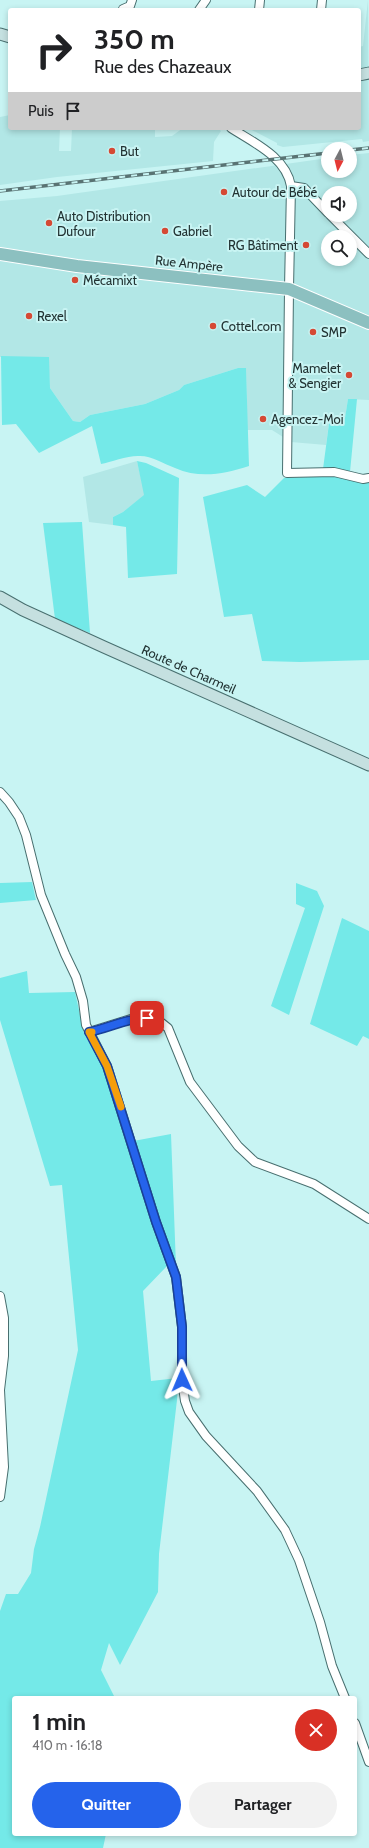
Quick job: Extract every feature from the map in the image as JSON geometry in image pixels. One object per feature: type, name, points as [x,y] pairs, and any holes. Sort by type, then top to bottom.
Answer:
[{"type":"main road","name":"Rue Ampère","points":[[0,254],[78,266],[288,288],[369,323]]},
{"type":"main road","name":"Route de Charmeil","points":[[0,597],[24,610],[104,647],[369,765]]},
{"type":"street","points":[[125,8],[130,6],[132,0]]},
{"type":"street","points":[[234,130],[262,147],[277,159],[289,175],[291,186],[288,288],[288,473],[334,472],[363,479],[369,478]]},
{"type":"street","points":[[291,186],[304,188],[321,206]]},
{"type":"street","points":[[337,222],[369,254]]},
{"type":"street","points":[[0,792],[19,817],[26,836],[41,895],[76,977],[83,1001],[86,1025],[107,1066],[156,1222],[176,1277],[182,1327],[182,1380],[185,1401],[189,1412],[206,1436],[257,1491],[285,1530],[299,1560],[320,1622],[332,1666],[344,1696]]},
{"type":"street","points":[[89,1032],[134,1018],[158,1020],[168,1028],[190,1082],[238,1146],[256,1162],[314,1184],[369,1219]]},
{"type":"street","points":[[0,1296],[4,1318],[0,1390],[4,1466],[0,1497]]},
{"type":"street","points":[[357,1729],[369,1762]]},
{"type":"shaded area","points":[[368,0],[369,141],[363,142],[362,139],[283,147],[252,130],[361,130],[361,46],[363,46]]},
{"type":"shaded area","points":[[8,115],[8,130],[60,130],[59,151],[71,151],[72,130],[155,130],[155,137],[172,136],[180,130],[221,131],[214,142],[213,161],[57,177],[0,185],[0,117]]},
{"type":"shaded area","points":[[369,153],[369,400],[348,399],[345,418],[330,416],[326,445],[291,442],[272,430],[247,430],[246,368],[238,368],[184,385],[179,390],[145,404],[90,415],[80,422],[73,421],[50,388],[48,357],[0,357],[0,201],[57,196],[321,159],[321,178],[357,178],[357,154]]},
{"type":"shaded area","points":[[1,356],[49,357],[50,388],[73,421],[80,422],[90,415],[145,404],[179,390],[184,385],[238,368],[246,368],[249,466],[221,473],[203,474],[184,471],[144,456],[136,456],[101,464],[92,426],[39,453],[16,424],[2,425]]},
{"type":"shaded area","points":[[348,399],[357,399],[350,472],[323,469],[330,416],[345,418]]},
{"type":"shaded area","points":[[137,461],[145,495],[123,512],[113,517],[113,525],[89,522],[83,477]]},
{"type":"shaded area","points":[[137,461],[146,463],[179,478],[177,574],[128,578],[126,527],[113,525],[113,517],[123,512],[144,495]]},
{"type":"shaded area","points":[[334,476],[369,482],[369,660],[300,662],[262,661],[252,614],[224,617],[203,497],[247,485],[265,497],[284,478]]},
{"type":"shaded area","points":[[82,522],[90,633],[55,619],[43,523]]},
{"type":"shaded area","points":[[32,882],[36,900],[0,903],[0,883]]},
{"type":"shaded area","points":[[296,883],[317,891],[324,906],[289,1015],[271,1006],[305,908],[296,904]]},
{"type":"shaded area","points":[[342,918],[369,931],[369,1039],[363,1036],[357,1046],[310,1024]]},
{"type":"shaded area","points":[[27,971],[29,993],[75,992],[84,1033],[104,1069],[128,1142],[171,1134],[176,1266],[167,1266],[143,1291],[151,1381],[178,1378],[177,1400],[159,1554],[158,1592],[120,1665],[109,1643],[101,1670],[114,1696],[12,1696],[12,1836],[106,1836],[103,1848],[0,1848],[0,1611],[6,1594],[18,1594],[31,1573],[34,1549],[78,1350],[62,1185],[50,1186],[0,1020],[0,978]]},
{"type":"railway","points":[[357,149],[369,148]]},
{"type":"railway","points":[[0,191],[321,154]]},
{"type":"slow traffic","points":[[92,1032],[89,1032],[107,1066],[121,1107]]},
{"type":"place","name":"But","points":[[112,151]]},
{"type":"place","name":"Autour de Bébé","points":[[224,192]]},
{"type":"place","name":"Auto Distribution Dufour","points":[[49,223]]},
{"type":"place","name":"Gabriel","points":[[165,231]]},
{"type":"place","name":"RG Bâtiment","points":[[306,245]]},
{"type":"place","name":"Mécamixt","points":[[75,280]]},
{"type":"place","name":"Rexel","points":[[29,316]]},
{"type":"place","name":"Cottel.com","points":[[213,326]]},
{"type":"place","name":"SMP","points":[[313,332]]},
{"type":"place","name":"Mamelet & Sengier","points":[[349,375]]},
{"type":"place","name":"Agencez-Moi","points":[[263,419]]},
{"type":"route","points":[[147,1018],[134,1018],[89,1032],[107,1066],[156,1222],[176,1277],[182,1327],[182,1380]]}]
